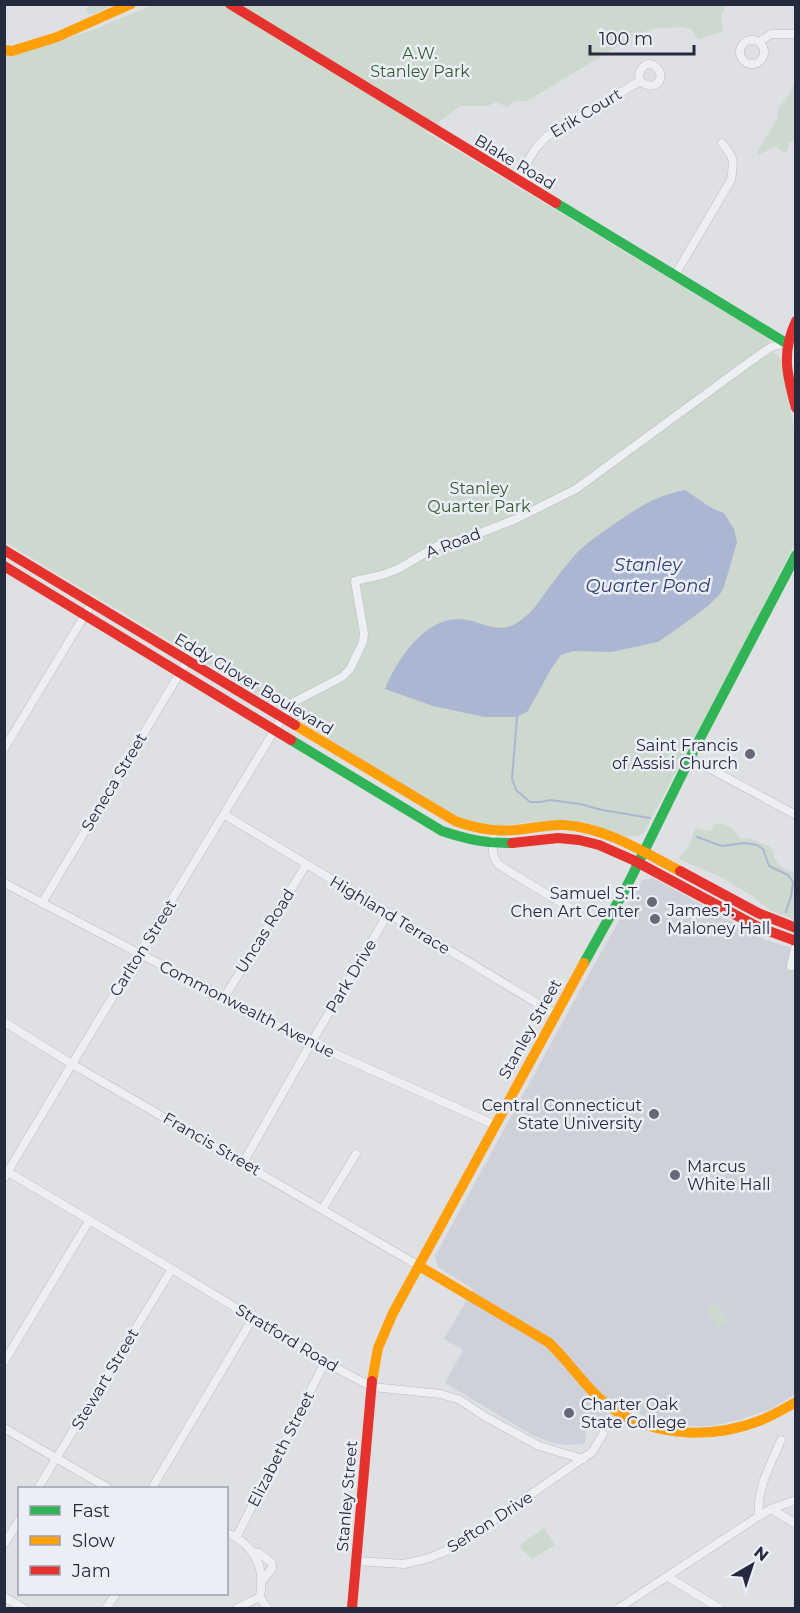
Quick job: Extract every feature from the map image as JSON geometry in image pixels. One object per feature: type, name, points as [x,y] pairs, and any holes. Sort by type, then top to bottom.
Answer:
[{"type":"street","points":[[4,50],[12,51],[57,37],[131,4]]},
{"type":"street","name":"Blake Road","points":[[230,4],[343,76],[786,343]]},
{"type":"street","points":[[759,42],[771,34],[795,34]]},
{"type":"street","name":"Erik Court","points":[[516,180],[536,148],[546,137],[640,81]]},
{"type":"street","points":[[675,274],[731,180],[734,165],[732,156],[722,143]]},
{"type":"street","points":[[795,321],[786,343],[785,353],[795,408]]},
{"type":"street","name":"A Road","points":[[282,718],[294,702],[342,677],[354,662],[364,633],[355,580],[398,569],[438,545],[480,533],[516,519],[576,489],[771,347],[786,343]]},
{"type":"street","name":"Eddy Glover Boulevard","points":[[5,553],[451,820],[494,830],[550,825],[580,827],[606,834],[758,913],[795,928]]},
{"type":"street","name":"Stanley Street","points":[[352,1608],[372,1387],[376,1358],[384,1332],[555,1014],[613,913],[795,555]]},
{"type":"street","name":"Eddy Glover Boulevard","points":[[4,566],[445,832],[468,840],[493,844],[571,839],[602,846],[639,863],[758,927],[795,943]]},
{"type":"street","points":[[4,748],[92,603]]},
{"type":"street","name":"Seneca Street","points":[[42,903],[187,661]]},
{"type":"street","name":"Carlton Street","points":[[6,1175],[282,718]]},
{"type":"street","points":[[690,758],[794,812]]},
{"type":"street","points":[[382,795],[389,783]]},
{"type":"street","name":"Highland Terrace","points":[[225,815],[555,1014]]},
{"type":"street","points":[[494,830],[494,860],[573,910]]},
{"type":"street","name":"Uncas Road","points":[[224,998],[306,865]]},
{"type":"street","name":"Commonwealth Avenue","points":[[4,883],[311,1043],[495,1125]]},
{"type":"street","name":"Park Drive","points":[[243,1162],[388,914]]},
{"type":"street","points":[[791,966],[795,943]]},
{"type":"street","name":"Francis Street","points":[[4,1022],[419,1266]]},
{"type":"street","points":[[323,1208],[356,1154]]},
{"type":"street","name":"Stratford Road","points":[[6,1175],[172,1269],[325,1362],[372,1387],[441,1394],[460,1400],[539,1446],[583,1459]]},
{"type":"street","points":[[4,1362],[89,1221]]},
{"type":"street","points":[[419,1266],[548,1342],[607,1404],[622,1415],[644,1425],[683,1433],[727,1430],[756,1422],[795,1402]]},
{"type":"street","name":"Stewart Street","points":[[39,1487],[172,1269]]},
{"type":"street","points":[[153,1487],[253,1318]]},
{"type":"street","name":"Elizabeth Street","points":[[237,1536],[325,1362]]},
{"type":"street","points":[[4,1428],[106,1487]]},
{"type":"street","name":"Sefton Drive","points":[[356,1561],[404,1564],[429,1558],[453,1548],[583,1459],[592,1452],[603,1434]]},
{"type":"street","points":[[759,1516],[758,1504],[762,1486],[781,1440]]},
{"type":"street","points":[[619,1608],[668,1578],[759,1516],[795,1500]]},
{"type":"street","points":[[771,1509],[795,1524]]},
{"type":"street","points":[[4,1544],[18,1523]]},
{"type":"street","points":[[228,1534],[237,1536],[258,1561],[262,1581],[260,1597],[267,1608]]},
{"type":"street","points":[[252,1552],[259,1553],[272,1563],[272,1568],[262,1581]]},
{"type":"street","points":[[668,1578],[719,1608]]},
{"type":"street","points":[[106,1608],[115,1595]]},
{"type":"street","points":[[4,1597],[23,1608]]},
{"type":"street","points":[[237,1608],[260,1597]]},
{"type":"shaded area","name":"Central Connecticut State University","points":[[653,878],[766,940],[795,949],[795,1394],[773,1408],[739,1420],[711,1426],[681,1426],[653,1421],[622,1405],[613,1419],[600,1416],[589,1422],[583,1444],[553,1443],[532,1435],[445,1383],[463,1350],[444,1339],[473,1289],[438,1267],[435,1256],[642,880]]},
{"type":"green space","points":[[89,4],[113,5],[89,14],[86,11]]},
{"type":"green space","name":"Stanley Quarter Park","points":[[153,5],[727,5],[721,21],[723,32],[698,39],[691,29],[682,27],[658,28],[640,33],[527,101],[515,101],[507,107],[496,102],[488,106],[460,106],[426,132],[768,338],[772,352],[780,357],[795,432],[795,543],[644,832],[639,836],[628,837],[590,824],[566,820],[498,826],[474,823],[446,812],[226,675],[5,542],[4,53],[43,46],[93,30]]},
{"type":"green space","points":[[795,78],[795,140],[789,143],[787,152],[774,147],[758,155],[757,152],[777,119],[778,109],[791,92]]},
{"type":"green space","points":[[720,823],[733,829],[740,839],[752,840],[769,846],[774,852],[777,863],[795,873],[795,920],[770,910],[723,878],[679,858],[691,842],[696,828],[710,831]]},
{"type":"green space","points":[[718,1303],[729,1322],[718,1329],[707,1310]]},
{"type":"green space","points":[[544,1528],[555,1545],[532,1559],[519,1546]]},
{"type":"water","name":"Stanley Quarter Pond","points":[[685,490],[724,513],[734,529],[737,542],[720,594],[709,605],[658,642],[611,652],[573,651],[561,655],[528,711],[517,717],[484,717],[433,706],[385,689],[396,666],[413,643],[434,626],[458,619],[501,628],[515,624],[533,609],[567,564],[590,541],[644,505],[663,496]]},
{"type":"waterway","points":[[517,717],[512,779],[516,790],[530,802],[550,800],[650,818]]},
{"type":"waterway","points":[[697,837],[722,846],[744,843],[757,845],[763,849],[769,866],[788,875],[793,882],[786,912]]},
{"type":"traffic: fast","points":[[556,203],[786,343]]},
{"type":"traffic: fast","points":[[584,963],[628,884],[695,748],[796,555]]},
{"type":"traffic: fast","points":[[291,740],[442,831],[494,843],[512,843]]},
{"type":"traffic: slow","points":[[4,50],[12,51],[57,37],[131,4]]},
{"type":"traffic: slow","points":[[295,725],[455,821],[499,830],[558,825],[580,827],[624,842],[680,871]]},
{"type":"traffic: slow","points":[[372,1381],[378,1348],[393,1313],[584,963]]},
{"type":"traffic: slow","points":[[419,1266],[548,1342],[605,1403],[640,1423],[679,1432],[720,1431],[759,1421],[796,1402]]},
{"type":"traffic: jam","points":[[230,4],[556,203]]},
{"type":"traffic: jam","points":[[796,321],[788,343],[787,354],[790,385],[796,408]]},
{"type":"traffic: jam","points":[[4,550],[295,725]]},
{"type":"traffic: jam","points":[[4,566],[291,740]]},
{"type":"traffic: jam","points":[[512,843],[558,838],[599,845],[633,860],[758,927],[796,941]]},
{"type":"traffic: jam","points":[[680,871],[758,913],[796,928]]},
{"type":"traffic: jam","points":[[352,1608],[372,1381]]},
{"type":"place","name":"Saint Francis of Assisi Church","points":[[750,754]]},
{"type":"place","name":"Samuel S.T. Chen Art Center","points":[[652,902]]},
{"type":"place","name":"James J. Maloney Hall","points":[[655,919]]},
{"type":"place","name":"Central Connecticut State University","points":[[654,1114]]},
{"type":"place","name":"Marcus White Hall","points":[[675,1175]]},
{"type":"place","name":"Charter Oak State College","points":[[569,1413]]},
{"type":"park label","name":"A.W. Stanley Park","points":[[420,62]]}]
